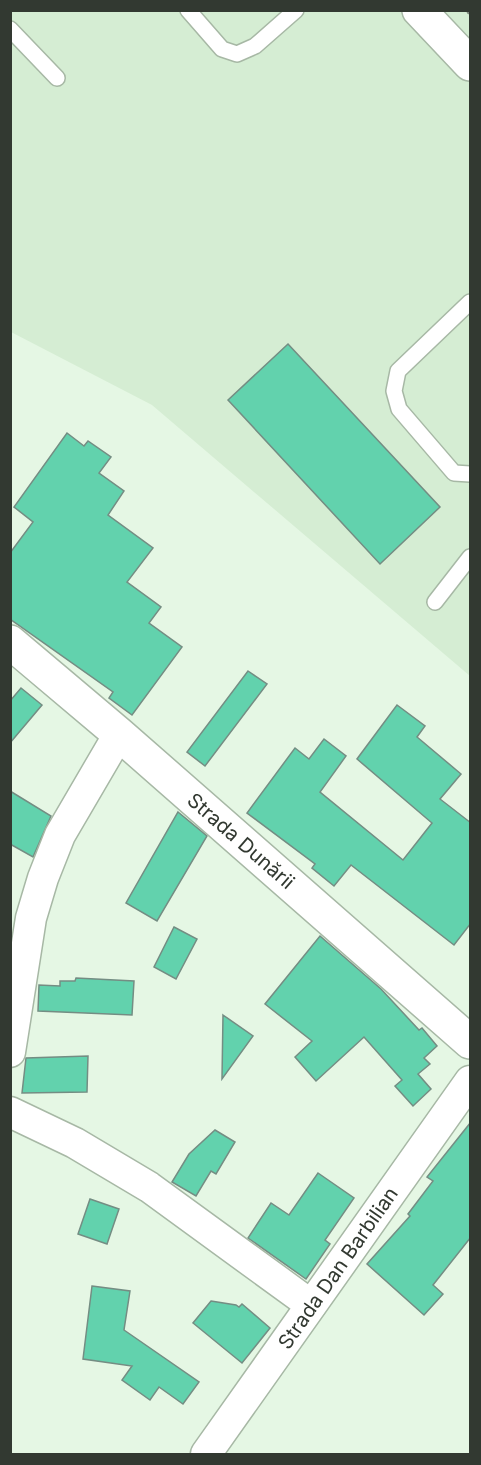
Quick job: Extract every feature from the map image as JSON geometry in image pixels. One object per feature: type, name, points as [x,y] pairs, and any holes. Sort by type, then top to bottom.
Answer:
[{"type":"street","points":[[419,10],[471,64]]},
{"type":"street","name":"Strada Dunării","points":[[10,642],[119,734],[471,1042]]},
{"type":"street","points":[[11,1044],[31,918],[44,878],[60,835],[119,734]]},
{"type":"street","name":"Strada Dan Barbilian","points":[[206,1455],[471,1081]]},
{"type":"street","points":[[10,1112],[75,1143],[149,1187],[311,1305]]},
{"type":"lane","points":[[188,10],[222,49],[237,54],[255,46],[296,10]]},
{"type":"lane","points":[[10,29],[57,78]]},
{"type":"lane","points":[[471,302],[398,371],[394,391],[399,409],[454,473],[471,474]]},
{"type":"lane","points":[[435,602],[471,557]]},
{"type":"shaded area","points":[[10,11],[470,11],[470,676],[152,405],[11,332]]},
{"type":"building","points":[[288,344],[440,507],[380,564],[228,400]]},
{"type":"building","points":[[67,433],[84,446],[88,441],[111,457],[99,473],[124,491],[108,515],[153,548],[127,582],[161,607],[149,623],[182,647],[132,715],[109,698],[113,692],[10,619],[10,553],[33,522],[14,507]]},
{"type":"building","points":[[248,671],[267,684],[205,766],[187,752]]},
{"type":"building","points":[[21,688],[42,705],[10,743],[10,701]]},
{"type":"building","points":[[397,705],[425,726],[417,737],[461,774],[440,799],[471,823],[471,923],[454,945],[351,865],[334,886],[312,868],[315,864],[247,813],[295,748],[309,759],[324,739],[346,756],[320,792],[403,860],[432,823],[357,759]]},
{"type":"building","points":[[10,791],[51,816],[33,857],[10,844]]},
{"type":"building","points":[[178,812],[207,836],[157,921],[126,903]]},
{"type":"building","points":[[174,927],[197,939],[176,979],[154,967]]},
{"type":"building","points":[[320,936],[381,989],[419,1030],[422,1028],[437,1046],[424,1058],[430,1064],[418,1074],[431,1089],[413,1106],[395,1086],[402,1080],[364,1037],[316,1081],[295,1057],[312,1041],[265,1004]]},
{"type":"building","points":[[76,978],[134,981],[132,1015],[38,1011],[39,985],[60,986],[60,981],[75,981]]},
{"type":"building","points":[[223,1015],[253,1036],[222,1079]]},
{"type":"building","points":[[88,1056],[87,1092],[22,1093],[26,1058]]},
{"type":"building","points":[[471,1122],[471,1237],[433,1285],[443,1294],[424,1315],[367,1264],[410,1216],[408,1214],[433,1181],[427,1177]]},
{"type":"building","points":[[215,1130],[235,1142],[216,1174],[211,1171],[196,1196],[172,1182],[189,1154]]},
{"type":"building","points":[[318,1173],[354,1198],[325,1240],[330,1244],[306,1279],[248,1238],[271,1203],[289,1215]]},
{"type":"building","points":[[90,1199],[119,1209],[107,1244],[78,1234]]},
{"type":"building","points":[[92,1286],[130,1291],[124,1330],[199,1382],[183,1404],[159,1387],[150,1400],[122,1380],[132,1366],[83,1359]]},
{"type":"building","points":[[211,1301],[239,1307],[242,1304],[270,1328],[242,1363],[193,1323]]}]
